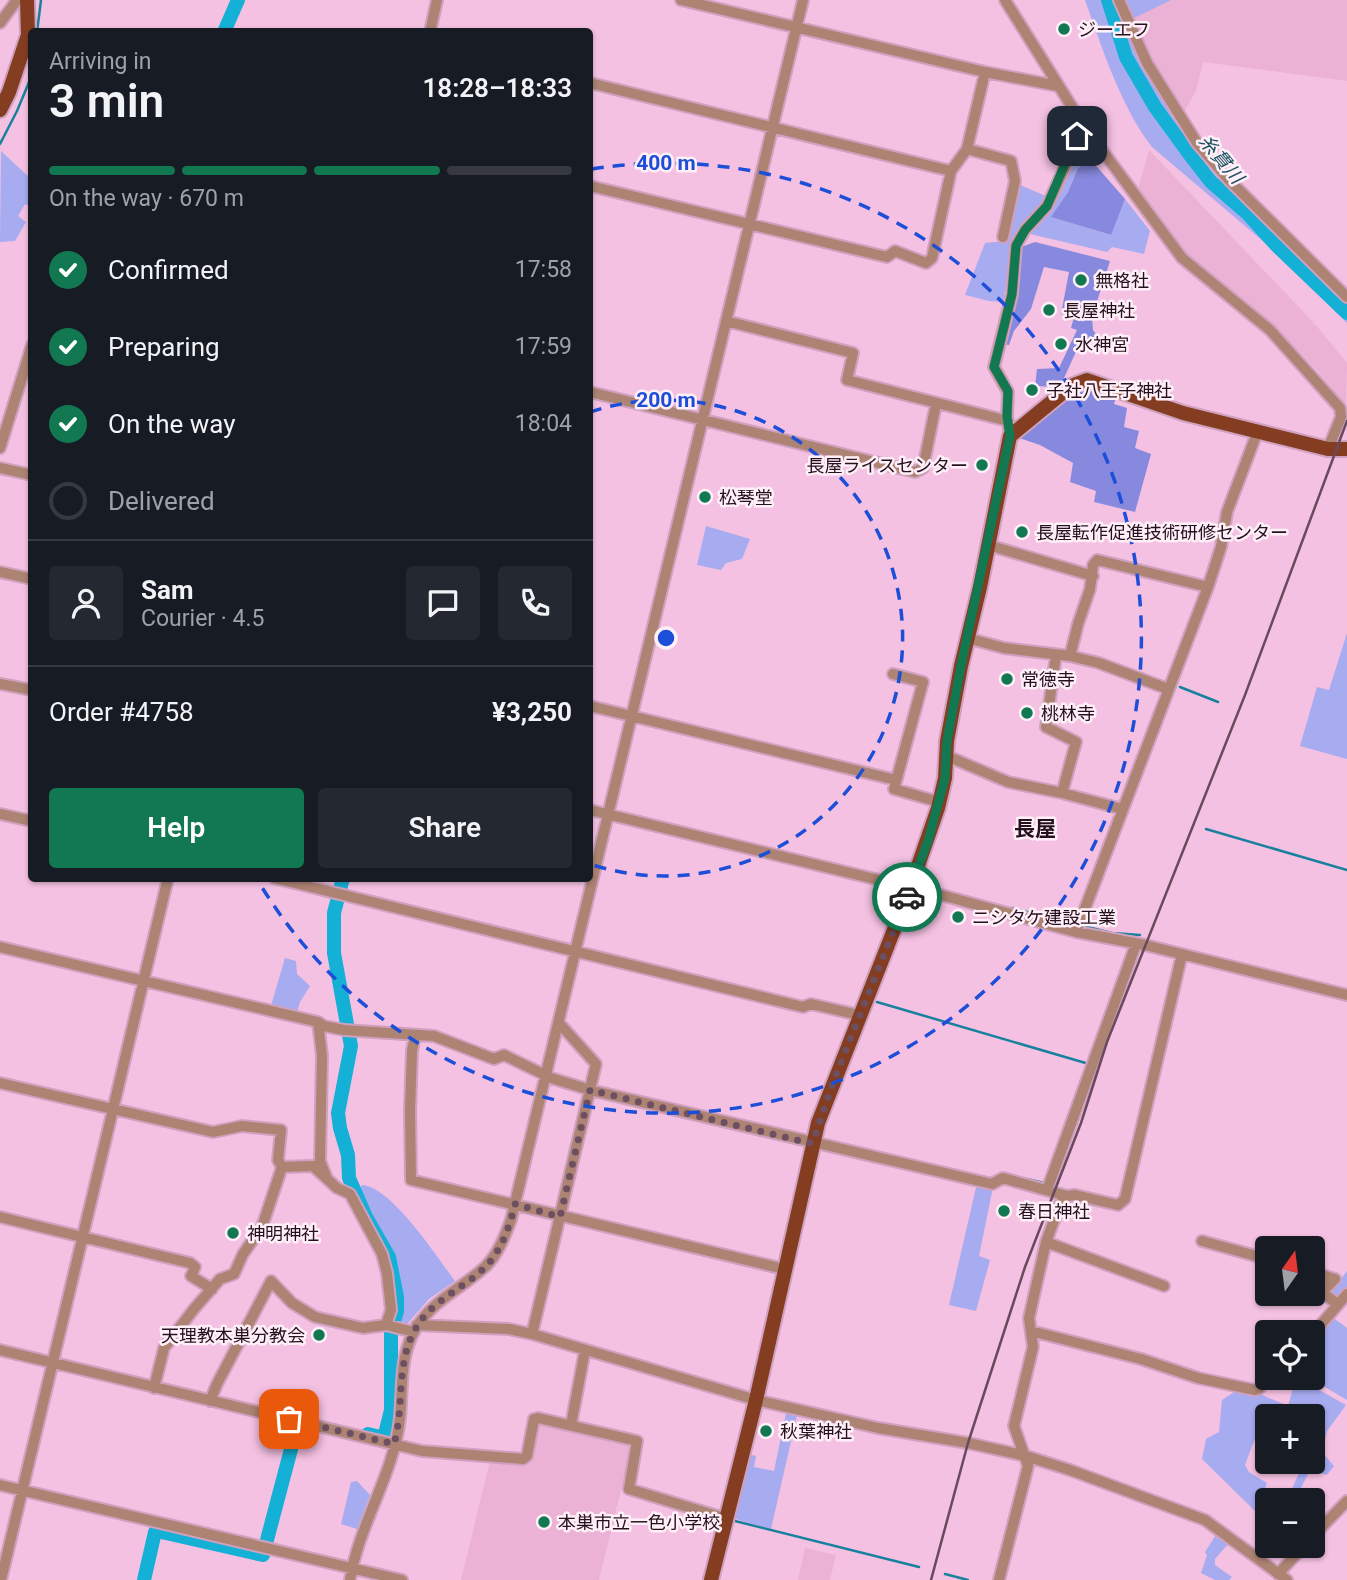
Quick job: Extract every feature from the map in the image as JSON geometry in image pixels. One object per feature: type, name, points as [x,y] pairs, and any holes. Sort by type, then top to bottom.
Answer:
[{"type":"main road","points":[[0,110],[9,92],[28,35],[27,0]]},
{"type":"main road","points":[[711,1580],[757,1400],[818,1123],[910,889],[939,802],[947,741],[1009,429],[1071,386],[1087,380],[1183,413],[1257,433],[1328,449],[1347,449]]},
{"type":"street","points":[[0,23],[17,0]]},
{"type":"street","points":[[431,28],[437,0]]},
{"type":"street","points":[[681,0],[985,72],[1058,86]]},
{"type":"street","points":[[593,874],[803,0]]},
{"type":"street","points":[[1005,0],[1084,126],[1182,258],[1270,330],[1340,408],[1341,417],[1328,449]]},
{"type":"street","points":[[1119,0],[1147,63],[1197,143],[1229,180],[1347,297]]},
{"type":"street","points":[[593,187],[887,257],[895,251],[926,263],[932,258],[951,171],[967,149],[985,72]]},
{"type":"street","points":[[593,84],[951,171]]},
{"type":"street","points":[[726,321],[853,353],[848,380],[936,404],[1009,429],[1008,391],[994,367],[1012,294],[1016,246],[1025,230],[1047,206],[1084,126]]},
{"type":"street","points":[[967,149],[1012,161],[1014,181],[1003,237]]},
{"type":"street","points":[[0,448],[3,421],[26,380]]},
{"type":"street","points":[[593,393],[915,471],[923,468],[936,404]]},
{"type":"street","points":[[1076,932],[1208,587],[1221,547],[1227,512],[1257,433]]},
{"type":"street","points":[[0,468],[28,474]]},
{"type":"street","points":[[988,545],[1093,576]]},
{"type":"street","points":[[1070,656],[1093,576],[1093,565],[1097,560],[1208,587]]},
{"type":"street","points":[[0,572],[28,578]]},
{"type":"street","points":[[967,638],[1004,648],[1070,656],[1099,663],[1168,689]]},
{"type":"street","points":[[1056,655],[1046,727],[1076,742],[1062,793]]},
{"type":"street","points":[[893,674],[923,682],[894,789],[939,802]]},
{"type":"street","points":[[0,684],[28,689]]},
{"type":"street","points":[[593,707],[896,780]]},
{"type":"street","points":[[947,756],[1008,782],[1122,809]]},
{"type":"street","points":[[593,811],[985,906],[1076,932],[1182,954],[1347,995]]},
{"type":"street","points":[[0,814],[28,820]]},
{"type":"street","points":[[1,1580],[167,882]]},
{"type":"street","points":[[290,882],[803,1007],[811,1004],[859,1015]]},
{"type":"street","points":[[350,1575],[394,1444],[400,1417],[403,1365],[415,1329],[435,1305],[488,1264],[505,1236],[515,1204],[591,882]]},
{"type":"street","points":[[1047,1190],[1136,944]]},
{"type":"street","points":[[0,947],[318,1022],[324,1026],[434,1036],[494,1059],[504,1055],[546,1075],[590,1090],[992,1184],[1003,1178],[1067,1196],[1075,1195],[1118,1205],[1125,1199],[1182,954]]},
{"type":"street","points":[[318,1022],[322,1056],[320,1161],[326,1177]]},
{"type":"street","points":[[532,1334],[596,1064],[559,1023]]},
{"type":"street","points":[[415,1035],[410,1110],[411,1180],[784,1269]]},
{"type":"street","points":[[0,1083],[213,1132],[242,1126],[281,1130],[278,1160],[282,1167],[262,1227],[243,1254],[234,1275],[220,1279],[164,1348],[154,1388]]},
{"type":"street","points":[[282,1167],[313,1166],[337,1188],[350,1194],[382,1254],[391,1310],[386,1325]]},
{"type":"street","points":[[999,1580],[1028,1466],[1014,1426],[1033,1347],[1029,1318],[1046,1242],[1060,1204],[1067,1196]]},
{"type":"street","points":[[0,1217],[190,1263],[195,1267],[191,1276],[212,1289]]},
{"type":"street","points":[[1202,1241],[1255,1256]]},
{"type":"street","points":[[1046,1242],[1164,1286]]},
{"type":"street","points":[[1325,1276],[1335,1279],[1325,1289]]},
{"type":"street","points":[[210,1401],[216,1384],[271,1281],[292,1303],[315,1317],[363,1328],[386,1325],[415,1329],[509,1329],[757,1400],[878,1428],[1026,1456],[1205,1520],[1282,1577],[1296,1558]]},
{"type":"street","points":[[1325,1294],[1337,1304]]},
{"type":"street","points":[[1324,1320],[1347,1294]]},
{"type":"street","points":[[1031,1331],[1141,1359],[1198,1378],[1255,1390]]},
{"type":"street","points":[[0,1350],[422,1451],[523,1459],[527,1456],[534,1419],[571,1425],[636,1441],[629,1489],[727,1519]]},
{"type":"street","points":[[571,1425],[585,1350]]},
{"type":"street","points":[[0,1485],[265,1549],[350,1575],[402,1580]]},
{"type":"street","points":[[1325,1524],[1347,1501]]},
{"type":"shaded area","points":[[1085,0],[1116,0],[1173,118],[1210,170],[1347,305],[1347,323],[1271,248],[1152,147],[1122,96]]},
{"type":"shaded area","points":[[1126,0],[1347,0],[1347,81],[1203,62],[1196,91],[1184,112],[1148,53]]},
{"type":"shaded area","points":[[1126,0],[1171,0],[1132,19]]},
{"type":"shaded area","points":[[1078,149],[1091,160],[1078,168],[1068,192],[1052,217],[1110,235],[1125,199],[1150,231],[1144,254],[1112,247],[1107,252],[1030,234],[1049,209]]},
{"type":"shaded area","points":[[1149,150],[1314,323],[1311,327],[1315,324],[1347,363],[1346,406],[1293,345],[1194,261],[1161,224],[1138,189]]},
{"type":"shaded area","points":[[1,151],[28,176],[28,206],[25,204],[18,216],[26,222],[15,241],[0,242]]},
{"type":"shaded area","points":[[1091,160],[1125,199],[1111,235],[1051,217],[1068,192],[1078,168]]},
{"type":"shaded area","points":[[1018,184],[1048,197],[1014,241],[1003,302],[965,295],[985,243],[1004,241]]},
{"type":"shaded area","points":[[1035,242],[1110,261],[1092,317],[1093,330],[1100,339],[1079,345],[1060,387],[1035,386],[1037,369],[1059,368],[1077,330],[1071,328],[1074,317],[1061,314],[1069,272],[1044,267],[1031,309],[1014,331],[1009,345],[1002,344],[1018,248]]},
{"type":"shaded area","points":[[1081,385],[1118,391],[1114,404],[1127,408],[1124,427],[1139,431],[1135,448],[1151,454],[1135,512],[1094,502],[1096,491],[1070,482],[1073,463],[1040,445],[1019,438]]},
{"type":"shaded area","points":[[706,526],[750,539],[742,559],[726,563],[721,570],[697,565]]},
{"type":"shaded area","points":[[1347,633],[1347,759],[1300,746],[1317,687],[1329,690]]},
{"type":"shaded area","points":[[285,958],[296,961],[297,974],[310,986],[296,1015],[270,1009]]},
{"type":"shaded area","points":[[977,1183],[993,1187],[979,1256],[990,1260],[976,1311],[949,1305]]},
{"type":"shaded area","points":[[362,1185],[387,1197],[400,1210],[455,1281],[429,1299],[408,1323],[402,1324],[395,1266],[362,1199],[359,1190]]},
{"type":"shaded area","points":[[1347,1271],[1347,1290],[1340,1298],[1336,1298],[1330,1293]]},
{"type":"shaded area","points":[[1331,1316],[1347,1328],[1347,1400],[1325,1387],[1325,1324]]},
{"type":"shaded area","points":[[1237,1390],[1260,1394],[1283,1404],[1255,1404],[1255,1438],[1245,1465],[1249,1472],[1267,1483],[1265,1488],[1255,1488],[1255,1511],[1202,1459],[1206,1439],[1219,1432],[1222,1400]]},
{"type":"shaded area","points":[[1292,1390],[1319,1390],[1346,1405],[1327,1431],[1325,1439],[1325,1404],[1289,1404]]},
{"type":"shaded area","points":[[787,1408],[798,1411],[771,1529],[732,1518],[748,1454],[756,1456],[754,1467],[774,1471]]},
{"type":"shaded area","name":"本巣市立一色小学校","points":[[541,1422],[630,1442],[632,1446],[599,1580],[461,1580],[490,1461],[528,1464],[536,1424]]},
{"type":"shaded area","points":[[1325,1456],[1334,1466],[1327,1475],[1324,1474]]},
{"type":"shaded area","points":[[1299,1474],[1308,1474],[1301,1488],[1292,1488]]},
{"type":"shaded area","points":[[357,1481],[370,1495],[357,1529],[341,1524],[351,1482]]},
{"type":"shaded area","points":[[1217,1533],[1229,1543],[1215,1559],[1215,1565],[1232,1577],[1229,1580],[1215,1580],[1201,1573],[1207,1555],[1205,1552]]},
{"type":"shaded area","points":[[805,1548],[836,1555],[830,1580],[798,1580]]},
{"type":"waterway","points":[[38,28],[41,0]]},
{"type":"waterway","points":[[226,28],[238,0]]},
{"type":"waterway","name":"糸貫川","points":[[1108,0],[1126,57],[1155,107],[1190,155],[1211,182],[1248,214],[1277,246],[1347,313]]},
{"type":"waterway","points":[[0,144],[28,85]]},
{"type":"waterway","points":[[1180,687],[1218,702]]},
{"type":"waterway","points":[[1206,829],[1347,870]]},
{"type":"waterway","points":[[342,882],[334,913],[334,953],[351,1046],[338,1113],[348,1155],[349,1178],[366,1217],[389,1257],[397,1297],[397,1311],[391,1332],[391,1410],[384,1438],[368,1434]]},
{"type":"waterway","points":[[1012,908],[1076,925]]},
{"type":"waterway","points":[[1083,926],[1112,933],[1140,935]]},
{"type":"waterway","points":[[877,1002],[1089,1064]]},
{"type":"waterway","points":[[1027,1179],[1044,1183]]},
{"type":"waterway","points":[[144,1580],[157,1531],[263,1555],[299,1419],[310,1421]]},
{"type":"waterway","points":[[735,1521],[919,1567]]},
{"type":"waterway","points":[[945,1574],[968,1580]]},
{"type":"railway","points":[[931,1580],[968,1443],[1025,1267],[1081,1123],[1107,1042],[1245,695],[1347,421]]},
{"type":"way so far","points":[[289,1419],[394,1444],[400,1417],[403,1365],[417,1325],[435,1305],[488,1264],[505,1236],[515,1204],[560,1217],[590,1090],[813,1142],[834,1080],[907,897]]},
{"type":"place","name":"ジーエフ","points":[[1064,29]]},
{"type":"place","name":"無格社","points":[[1081,280]]},
{"type":"place","name":"長屋神社","points":[[1049,310]]},
{"type":"place","name":"水神宮","points":[[1061,344]]},
{"type":"place","name":"子社八王子神社","points":[[1032,390]]},
{"type":"place","name":"長屋ライスセンター","points":[[982,465]]},
{"type":"place","name":"松琴堂","points":[[705,497]]},
{"type":"place","name":"長屋転作促進技術研修センター","points":[[1022,532]]},
{"type":"place","name":"常徳寺","points":[[1007,679]]},
{"type":"place","name":"桃林寺","points":[[1027,713]]},
{"type":"place","name":"ニシタケ建設工業","points":[[958,917]]},
{"type":"place","name":"春日神社","points":[[1004,1211]]},
{"type":"place","name":"神明神社","points":[[233,1233]]},
{"type":"place","name":"天理教本巣分教会","points":[[319,1335]]},
{"type":"place","name":"秋葉神社","points":[[766,1431]]},
{"type":"place","name":"本巣市立一色小学校","points":[[544,1522]]},
{"type":"district","name":"長屋","points":[[1035,829]]},
{"type":"route","points":[[907,897],[928,841],[945,778],[947,741],[961,666],[980,587],[1010,436],[1007,417],[1008,391],[994,367],[1012,294],[1016,246],[1025,230],[1047,206],[1077,136]]}]
